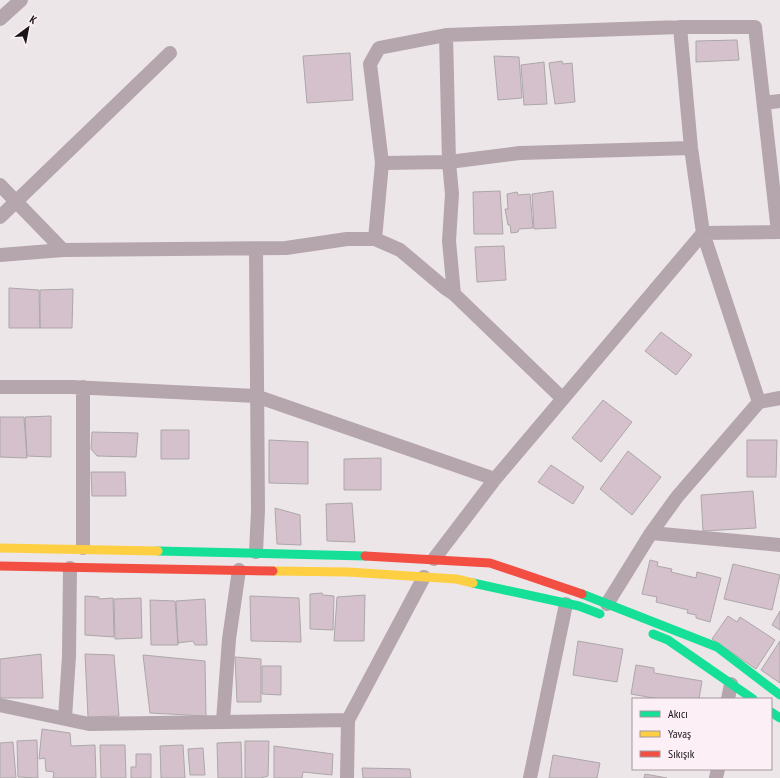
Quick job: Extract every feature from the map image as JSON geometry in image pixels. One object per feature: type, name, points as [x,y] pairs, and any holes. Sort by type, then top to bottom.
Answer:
[{"type":"street","points":[[0,19],[20,0]]},
{"type":"street","points":[[680,27],[690,148],[703,233],[759,402]]},
{"type":"street","points":[[375,239],[382,163],[370,64],[379,48],[446,35],[680,27],[755,27],[779,232],[703,233],[495,479],[434,560]]},
{"type":"street","points":[[446,35],[449,162],[452,194],[449,241],[454,294]]},
{"type":"street","points":[[0,217],[170,53]]},
{"type":"street","points":[[764,103],[780,101]]},
{"type":"street","points":[[382,163],[449,162],[520,153],[690,148]]},
{"type":"street","points":[[0,185],[63,250]]},
{"type":"street","points":[[0,255],[63,250],[286,248],[347,239],[375,239],[400,250],[454,294],[562,398]]},
{"type":"street","points":[[256,249],[258,510],[256,552]]},
{"type":"street","points":[[0,387],[83,387],[256,396],[495,479]]},
{"type":"street","points":[[83,387],[83,548]]},
{"type":"street","points":[[608,611],[651,533],[677,497],[759,402],[780,398]]},
{"type":"street","points":[[651,533],[780,546]]},
{"type":"street","points":[[0,548],[83,548],[339,554],[490,563],[586,595],[608,611]]},
{"type":"street","points":[[0,566],[348,572],[456,579],[566,604],[608,611],[717,647],[780,695]]},
{"type":"street","points":[[64,718],[68,656],[70,568]]},
{"type":"street","points":[[223,721],[229,639],[239,570]]},
{"type":"street","points":[[347,778],[348,720],[424,577]]},
{"type":"street","points":[[530,778],[566,604]]},
{"type":"street","points":[[646,632],[668,640],[751,698]]},
{"type":"street","points":[[728,698],[731,684]]},
{"type":"street","points":[[0,705],[89,724],[348,720]]},
{"type":"building","points":[[737,40],[739,60],[696,62],[696,41]]},
{"type":"building","points":[[350,53],[353,100],[307,103],[303,56]]},
{"type":"building","points":[[494,56],[519,57],[522,98],[498,100]]},
{"type":"building","points":[[562,61],[563,64],[572,63],[575,102],[555,104],[549,63]]},
{"type":"building","points":[[544,62],[547,104],[524,105],[521,65]]},
{"type":"building","points":[[500,191],[503,234],[474,234],[473,192]]},
{"type":"building","points":[[553,191],[556,228],[534,229],[532,194]]},
{"type":"building","points":[[517,192],[518,195],[530,194],[533,228],[519,229],[518,232],[511,233],[505,209],[508,209],[507,194]]},
{"type":"building","points":[[504,246],[506,280],[477,282],[475,247]]},
{"type":"building","points":[[9,288],[39,290],[40,328],[9,328]]},
{"type":"building","points":[[73,289],[72,328],[40,328],[40,290]]},
{"type":"building","points":[[661,332],[692,355],[676,375],[645,351]]},
{"type":"building","points":[[603,400],[632,422],[601,462],[572,438]]},
{"type":"building","points":[[51,416],[51,457],[27,456],[25,417]]},
{"type":"building","points":[[0,417],[24,417],[27,458],[0,457]]},
{"type":"building","points":[[161,430],[189,430],[189,459],[161,459]]},
{"type":"building","points":[[92,432],[138,433],[136,457],[97,456],[91,449]]},
{"type":"building","points":[[269,440],[308,442],[308,484],[269,483]]},
{"type":"building","points":[[747,440],[777,440],[776,477],[747,477]]},
{"type":"building","points":[[628,451],[661,477],[632,515],[600,489]]},
{"type":"building","points":[[381,458],[381,490],[344,490],[344,459]]},
{"type":"building","points":[[551,465],[584,487],[573,504],[538,482]]},
{"type":"building","points":[[91,472],[125,472],[126,496],[92,496]]},
{"type":"building","points":[[753,491],[756,528],[703,531],[701,495]]},
{"type":"building","points":[[352,503],[355,542],[327,541],[326,504]]},
{"type":"building","points":[[275,508],[300,515],[301,545],[277,544]]},
{"type":"building","points":[[650,560],[658,562],[657,566],[672,569],[671,572],[696,578],[697,572],[721,578],[710,622],[696,618],[696,615],[687,613],[688,610],[656,602],[657,597],[642,594]]},
{"type":"building","points":[[733,564],[780,575],[772,610],[724,599]]},
{"type":"building","points":[[322,593],[323,595],[334,596],[333,630],[310,629],[310,594]]},
{"type":"building","points":[[365,595],[364,641],[334,641],[337,597]]},
{"type":"building","points":[[85,596],[99,597],[99,599],[113,598],[114,637],[85,635]]},
{"type":"building","points":[[250,596],[299,598],[301,642],[251,641]]},
{"type":"building","points":[[141,598],[142,638],[115,639],[114,599]]},
{"type":"building","points":[[205,599],[207,645],[195,645],[193,641],[178,643],[176,601]]},
{"type":"building","points":[[150,600],[175,601],[178,645],[151,645]]},
{"type":"building","points":[[780,611],[780,630],[772,625]]},
{"type":"building","points":[[728,616],[737,622],[740,617],[775,640],[756,669],[712,639]]},
{"type":"building","points":[[578,641],[623,649],[617,682],[573,675]]},
{"type":"building","points":[[780,641],[780,683],[761,670]]},
{"type":"building","points":[[41,654],[43,698],[0,698],[0,659]]},
{"type":"building","points":[[85,654],[114,655],[119,716],[88,717]]},
{"type":"building","points":[[143,655],[205,661],[206,716],[150,713]]},
{"type":"building","points":[[235,657],[261,659],[261,702],[237,702]]},
{"type":"building","points":[[636,665],[654,668],[654,673],[702,681],[699,698],[653,698],[631,694]]},
{"type":"building","points":[[262,666],[281,666],[281,695],[262,694]]},
{"type":"building","points":[[42,729],[70,733],[71,746],[95,745],[96,778],[53,778],[54,772],[46,771],[45,758],[39,759]]},
{"type":"building","points":[[37,740],[38,778],[18,777],[17,741]]},
{"type":"building","points":[[245,741],[269,741],[268,776],[261,778],[245,778]]},
{"type":"building","points":[[13,742],[16,778],[0,778],[0,743]]},
{"type":"building","points":[[241,742],[242,778],[218,778],[217,743]]},
{"type":"building","points":[[100,745],[125,745],[126,778],[101,778]]},
{"type":"building","points":[[183,745],[185,778],[161,778],[160,746]]},
{"type":"building","points":[[274,746],[333,754],[332,775],[303,772],[302,778],[274,778]]},
{"type":"building","points":[[203,748],[205,775],[190,775],[188,749]]},
{"type":"building","points":[[136,754],[151,754],[151,778],[131,778],[131,767],[136,767]]},
{"type":"building","points":[[553,755],[600,763],[597,778],[549,778]]},
{"type":"building","points":[[362,768],[410,769],[411,778],[363,778]]},
{"type":"building","points":[[645,774],[667,778],[644,778]]},
{"type":"traffic: fast","points":[[158,551],[365,556]]},
{"type":"traffic: fast","points":[[473,583],[579,606],[600,614]]},
{"type":"traffic: fast","points":[[582,594],[717,647],[780,695]]},
{"type":"traffic: fast","points":[[653,634],[668,640],[752,698]]},
{"type":"traffic: fast","points":[[772,713],[780,718]]},
{"type":"traffic: slow","points":[[0,548],[158,551]]},
{"type":"traffic: slow","points":[[273,571],[348,572],[456,579],[473,583]]},
{"type":"traffic: jam","points":[[365,556],[490,563],[582,594]]},
{"type":"traffic: jam","points":[[0,566],[273,571]]}]
